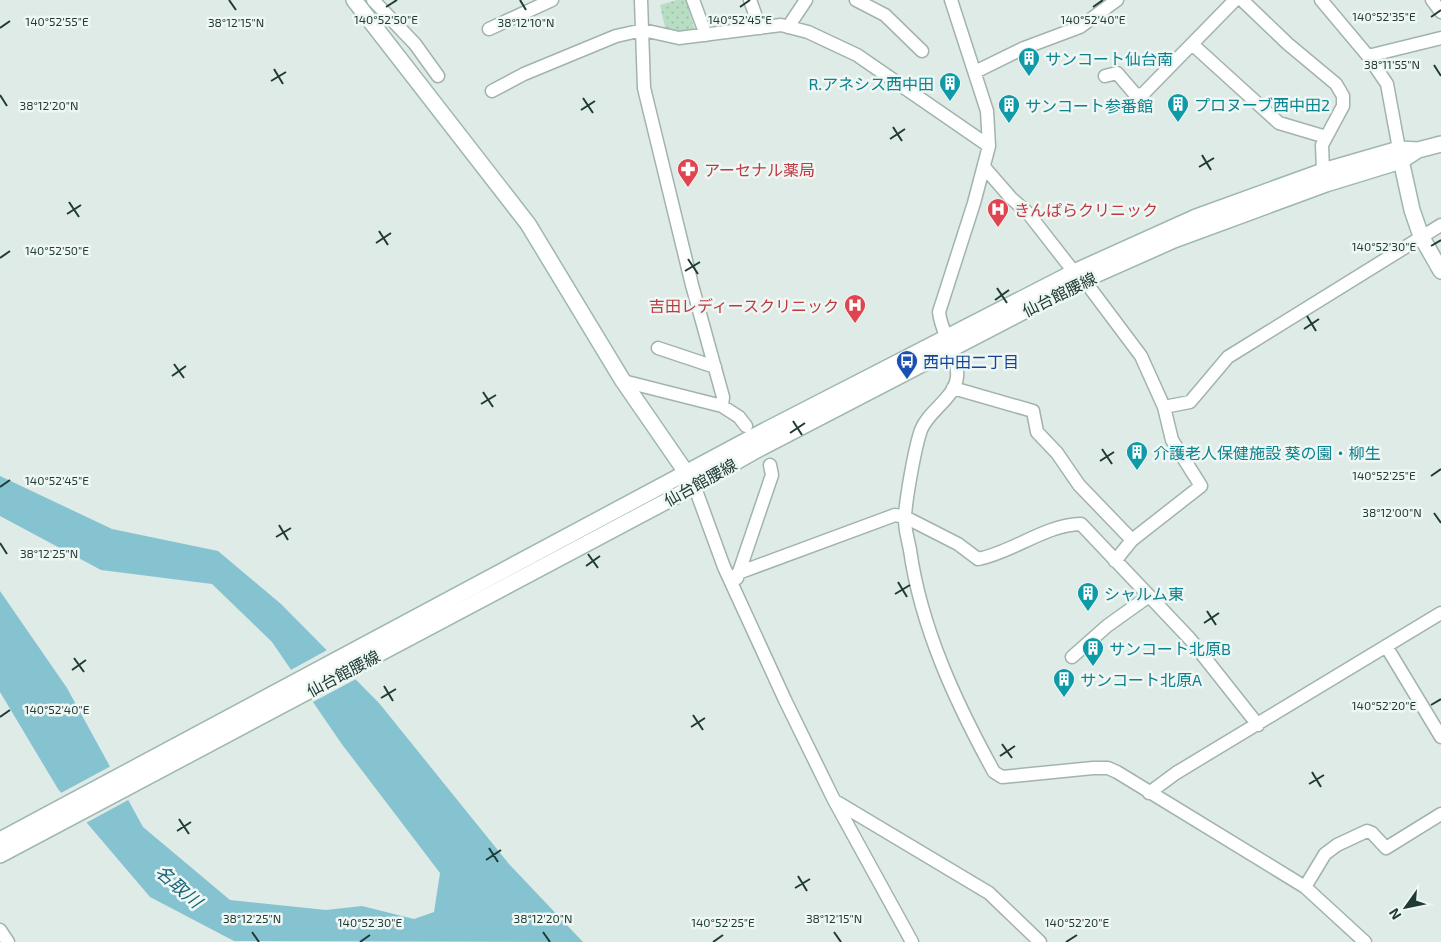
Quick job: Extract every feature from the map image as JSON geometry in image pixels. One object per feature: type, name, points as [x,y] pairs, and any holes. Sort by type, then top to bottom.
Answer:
[{"type":"main road","points":[[354,0],[528,224],[623,381],[691,479]]},
{"type":"main road","name":"仙台館腰線","points":[[0,855],[674,489],[814,405],[948,344],[1196,218],[1323,171],[1400,155],[1441,144]]},
{"type":"main road","points":[[1400,155],[1412,210],[1421,236],[1441,271]]},
{"type":"main road","name":"仙台館腰線","points":[[1079,276],[1400,155]]},
{"type":"main road","name":"仙台館腰線","points":[[0,840],[674,489]]},
{"type":"street","points":[[372,0],[415,44],[438,76]]},
{"type":"street","points":[[489,29],[538,3],[552,0]]},
{"type":"street","points":[[641,0],[644,88],[690,276],[716,367],[723,396],[722,406]]},
{"type":"street","points":[[693,0],[706,36]]},
{"type":"street","points":[[750,0],[760,28]]},
{"type":"street","points":[[788,27],[806,0]]},
{"type":"street","points":[[856,0],[885,15],[922,51]]},
{"type":"street","points":[[951,0],[986,111],[989,146],[939,312],[955,364],[957,378],[953,388],[922,429],[905,516],[914,579],[930,634],[955,697],[994,772],[1002,777],[1108,768],[1305,887],[1365,942]]},
{"type":"street","points":[[975,72],[1024,48],[1080,27],[1117,0]]},
{"type":"street","points":[[1105,76],[1117,73],[1135,94],[1142,95],[1235,0]]},
{"type":"street","points":[[1242,0],[1288,44],[1336,84],[1343,96],[1342,106],[1326,136],[1321,156],[1323,171]]},
{"type":"street","points":[[1322,0],[1368,56],[1387,84],[1400,155]]},
{"type":"street","points":[[1432,0],[1441,12]]},
{"type":"street","points":[[492,91],[524,74],[616,36],[643,30],[679,38],[781,25],[808,32],[857,55],[989,146]]},
{"type":"street","points":[[1368,56],[1441,38]]},
{"type":"street","points":[[1192,44],[1278,124],[1326,136]]},
{"type":"street","points":[[984,167],[1011,198],[1028,213],[1141,356],[1164,407],[1172,440],[1201,486],[1132,540],[1115,561]]},
{"type":"street","points":[[1164,407],[1190,402],[1228,357],[1441,225]]},
{"type":"street","points":[[658,348],[716,367]]},
{"type":"street","points":[[623,381],[722,406],[740,417],[746,426]]},
{"type":"street","points":[[953,388],[1033,412],[1037,432],[1058,453],[1079,485],[1132,540]]},
{"type":"street","points":[[734,590],[738,573],[772,475],[770,465]]},
{"type":"street","points":[[691,479],[734,590],[834,800],[912,942]]},
{"type":"street","points":[[738,573],[895,515],[905,516],[958,544],[978,559],[993,556],[1062,524],[1081,524],[1190,639],[1258,725]]},
{"type":"street","points":[[1072,657],[1107,626],[1149,596]]},
{"type":"street","points":[[1149,793],[1176,773],[1441,613]]},
{"type":"street","points":[[1386,646],[1441,737]]},
{"type":"street","points":[[834,800],[989,893],[1040,942]]},
{"type":"street","points":[[1305,887],[1325,854],[1337,845],[1367,831],[1372,833],[1386,848],[1441,814]]},
{"type":"street","points":[[0,930],[8,942]]},
{"type":"green space","points":[[677,0],[686,0],[695,31],[679,34],[666,32],[660,5]]},
{"type":"water","name":"名取川","points":[[0,476],[112,529],[218,551],[281,604],[379,703],[509,864],[583,942],[234,941],[150,897],[58,789],[0,692],[0,591],[67,688],[143,827],[230,900],[326,910],[362,906],[414,919],[434,912],[440,873],[341,743],[272,642],[212,584],[101,570],[0,516]]},
{"type":"pier","points":[[329,649],[358,678],[311,703],[289,671]]},
{"type":"pier","points":[[111,766],[130,799],[84,824],[59,794]]},
{"type":"place","name":"サンコート仙台南","points":[[1029,77]]},
{"type":"place","name":"R.アネシス西中田","points":[[950,102]]},
{"type":"place","name":"プロヌーブ西中田2","points":[[1178,123]]},
{"type":"place","name":"サンコート参番館","points":[[1009,124]]},
{"type":"place","name":"アーセナル薬局","points":[[688,188]]},
{"type":"place","name":"きんぱらクリニック","points":[[998,228]]},
{"type":"place","name":"吉田レディースクリニック","points":[[855,324]]},
{"type":"place","name":"西中田二丁目","points":[[907,380]]},
{"type":"place","name":"介護老人保健施設 葵の園・柳生","points":[[1137,471]]},
{"type":"place","name":"シャルム東","points":[[1088,612]]},
{"type":"place","name":"サンコート北原B","points":[[1093,667]]},
{"type":"place","name":"サンコート北原A","points":[[1064,698]]}]
